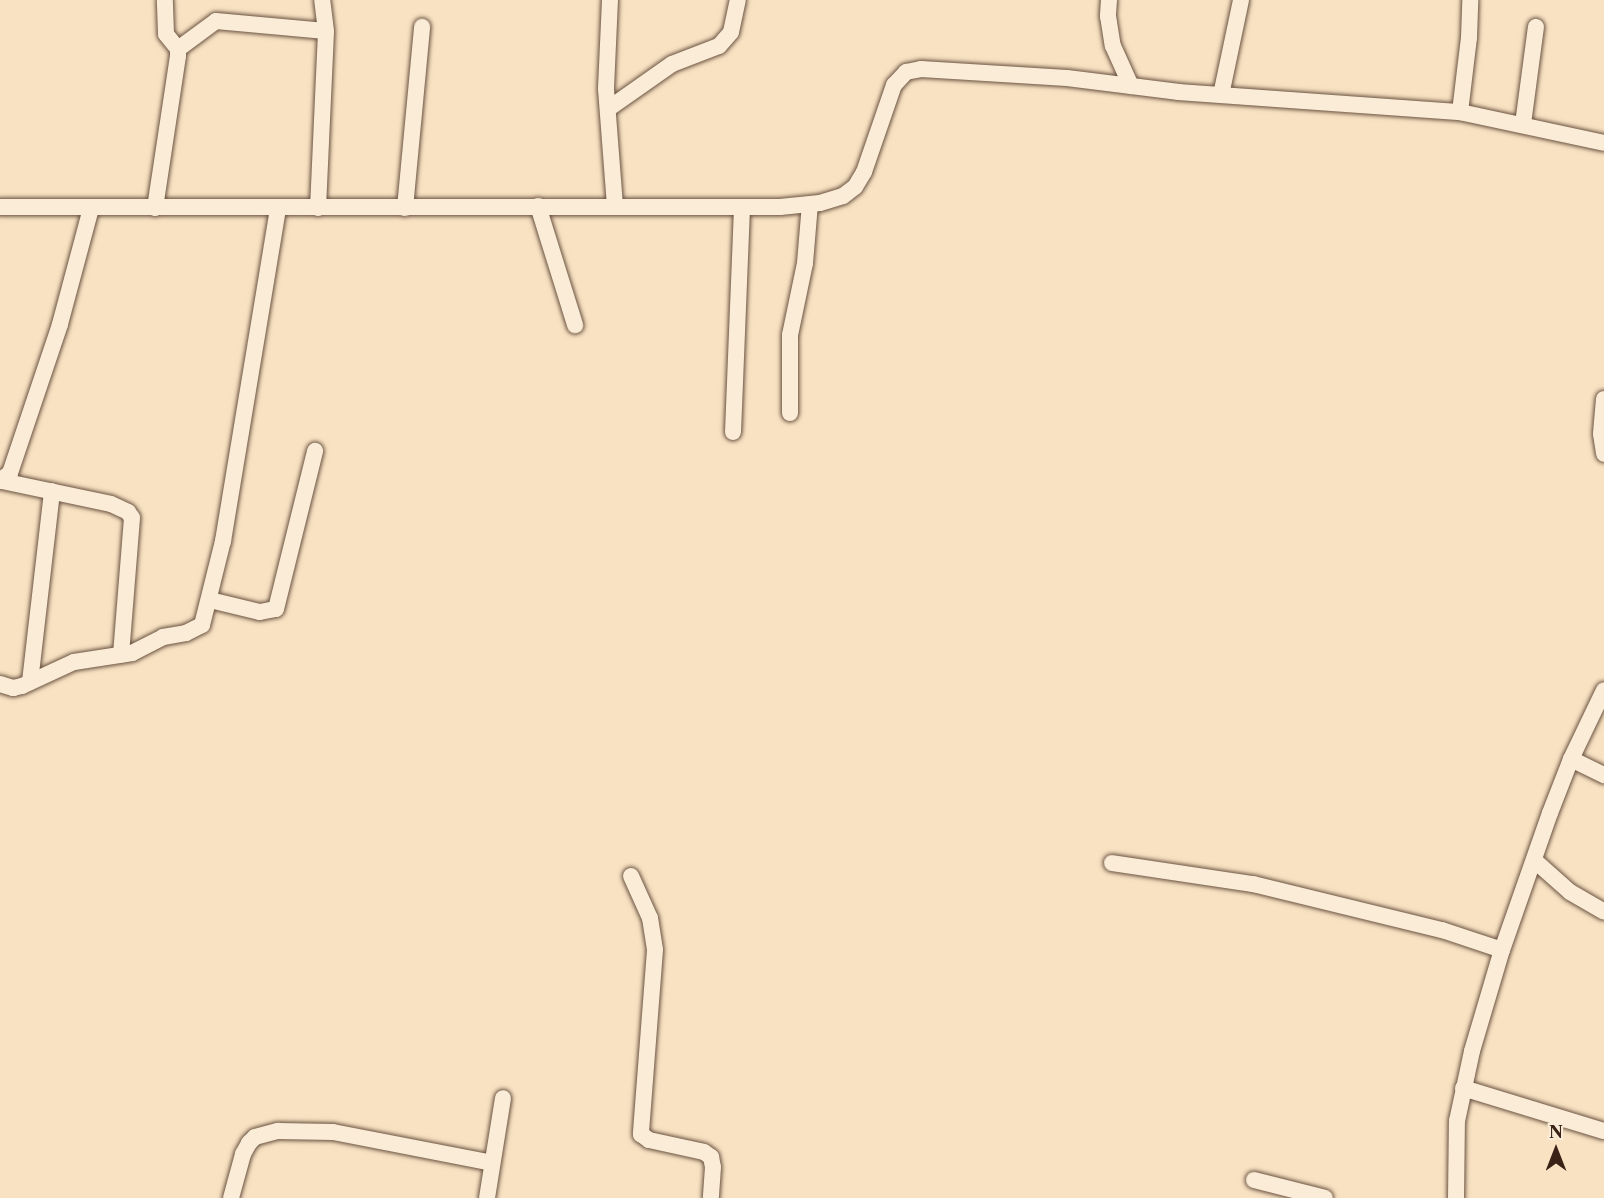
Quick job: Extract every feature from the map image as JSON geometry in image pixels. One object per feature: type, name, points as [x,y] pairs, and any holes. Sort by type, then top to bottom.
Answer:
[{"type":"street","points":[[165,0],[166,34],[178,49]]},
{"type":"street","points":[[318,208],[326,32],[322,0]]},
{"type":"street","points":[[610,0],[606,62],[615,206]]},
{"type":"street","points":[[608,109],[672,64],[719,46],[731,32],[738,0]]},
{"type":"street","points":[[1108,0],[1113,46],[1131,86]]},
{"type":"street","points":[[1221,95],[1241,0]]},
{"type":"street","points":[[1460,112],[1469,38],[1470,0]]},
{"type":"street","points":[[155,208],[178,49],[216,21],[326,32]]},
{"type":"street","points":[[405,207],[423,27]]},
{"type":"street","points":[[1522,124],[1536,27]]},
{"type":"street","points":[[0,207],[278,209],[538,206],[742,207],[810,204],[843,196],[855,187],[864,172],[894,85],[906,72],[921,69],[1067,78],[1221,95],[1460,112],[1600,139]]},
{"type":"street","points":[[790,413],[790,335],[805,263],[810,204]]},
{"type":"street","points":[[538,206],[575,325]]},
{"type":"street","points":[[1,481],[10,473],[60,324],[91,207]]},
{"type":"street","points":[[733,432],[742,207]]},
{"type":"street","points":[[0,684],[13,688],[74,662],[121,656],[142,649],[163,637],[196,630],[202,625],[223,542],[278,209]]},
{"type":"street","points":[[1604,399],[1601,434],[1604,454]]},
{"type":"street","points":[[210,600],[260,612],[276,609],[279,605],[315,451]]},
{"type":"street","points":[[1,481],[111,504],[128,512],[132,518],[121,656]]},
{"type":"street","points":[[30,682],[52,491]]},
{"type":"street","points":[[1456,1198],[1457,1121],[1463,1088],[1502,950],[1571,759],[1604,690]]},
{"type":"street","points":[[1571,759],[1604,775]]},
{"type":"street","points":[[1534,860],[1570,892],[1604,912]]},
{"type":"street","points":[[1112,863],[1253,884],[1442,930],[1502,950]]},
{"type":"street","points":[[631,876],[650,918],[655,950],[641,1134],[649,1140],[704,1152],[711,1157],[713,1167],[711,1198]]},
{"type":"street","points":[[1463,1088],[1604,1131]]},
{"type":"street","points":[[487,1198],[503,1098]]},
{"type":"street","points":[[231,1198],[243,1154],[249,1143],[255,1137],[278,1131],[333,1131],[492,1163]]},
{"type":"street","points":[[1254,1180],[1325,1198]]}]
